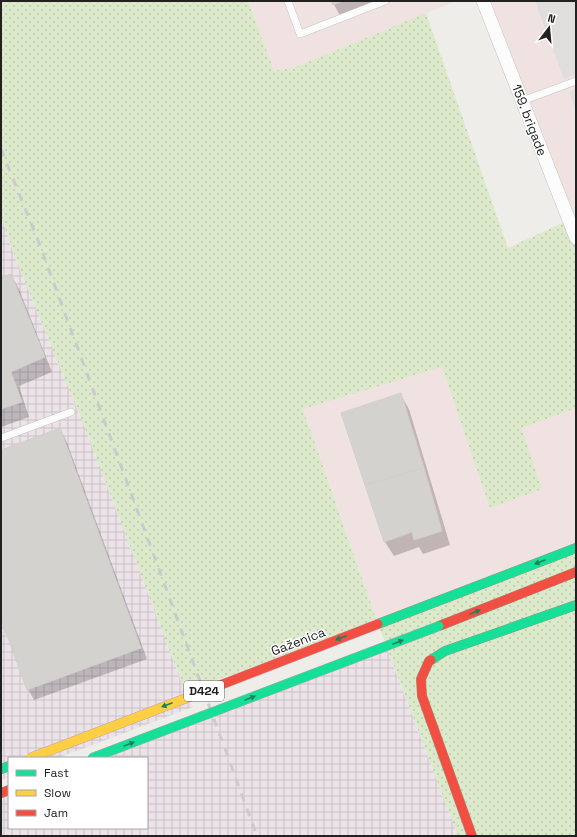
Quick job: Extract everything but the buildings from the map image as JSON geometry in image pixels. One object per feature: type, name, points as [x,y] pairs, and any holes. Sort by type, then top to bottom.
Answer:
[{"type":"main road","name":"Gaženica","points":[[33,757],[576,548]]},
{"type":"main road","name":"D424","points":[[95,757],[432,629],[576,572]]},
{"type":"main road","points":[[472,836],[422,696],[421,679],[429,661],[445,651],[576,605]]},
{"type":"street","name":"159. brigade","points":[[484,1],[576,238]]},
{"type":"lane","points":[[288,1],[300,34],[385,1]]},
{"type":"lane","points":[[522,101],[576,81]]},
{"type":"lane","points":[[1,438],[71,412]]},
{"type":"shaded area","points":[[248,1],[456,1],[296,67],[273,71]]},
{"type":"shaded area","points":[[483,1],[576,1],[576,238]]},
{"type":"shaded area","points":[[535,1],[576,1],[576,74],[564,79]]},
{"type":"shaded area","points":[[576,89],[576,111],[569,92]]},
{"type":"shaded area","points":[[1,216],[15,257],[89,438],[185,691],[193,707],[61,757],[8,757],[8,777],[1,780]]},
{"type":"shaded area","points":[[442,367],[541,489],[521,428],[576,408],[576,549],[378,624],[303,408]]},
{"type":"shaded area","points":[[386,646],[458,836],[1,836],[1,793],[8,790],[8,829],[148,829],[148,757],[96,757]]},
{"type":"green space","points":[[1,1],[248,1],[274,71],[296,67],[426,13],[508,248],[569,220],[576,238],[576,408],[522,428],[542,489],[490,508],[442,367],[303,409],[378,624],[185,691],[89,438],[15,257],[1,216]]},
{"type":"green space","points":[[576,548],[576,836],[458,836],[378,624]]},
{"type":"railway","points":[[1,149],[39,243],[257,836]]},
{"type":"traffic: fast","points":[[378,624],[576,548]]},
{"type":"traffic: fast","points":[[431,660],[445,651],[576,605]]},
{"type":"traffic: fast","points":[[95,757],[439,626]]},
{"type":"traffic: fast","points":[[1,769],[8,766]]},
{"type":"traffic: jam","points":[[439,626],[576,572]]},
{"type":"traffic: jam","points":[[205,691],[378,624]]},
{"type":"traffic: jam","points":[[431,660],[429,661],[421,679],[422,696],[472,836]]},
{"type":"traffic: jam","points":[[1,793],[8,790]]},
{"type":"traffic: slow","points":[[33,757],[205,691]]}]
